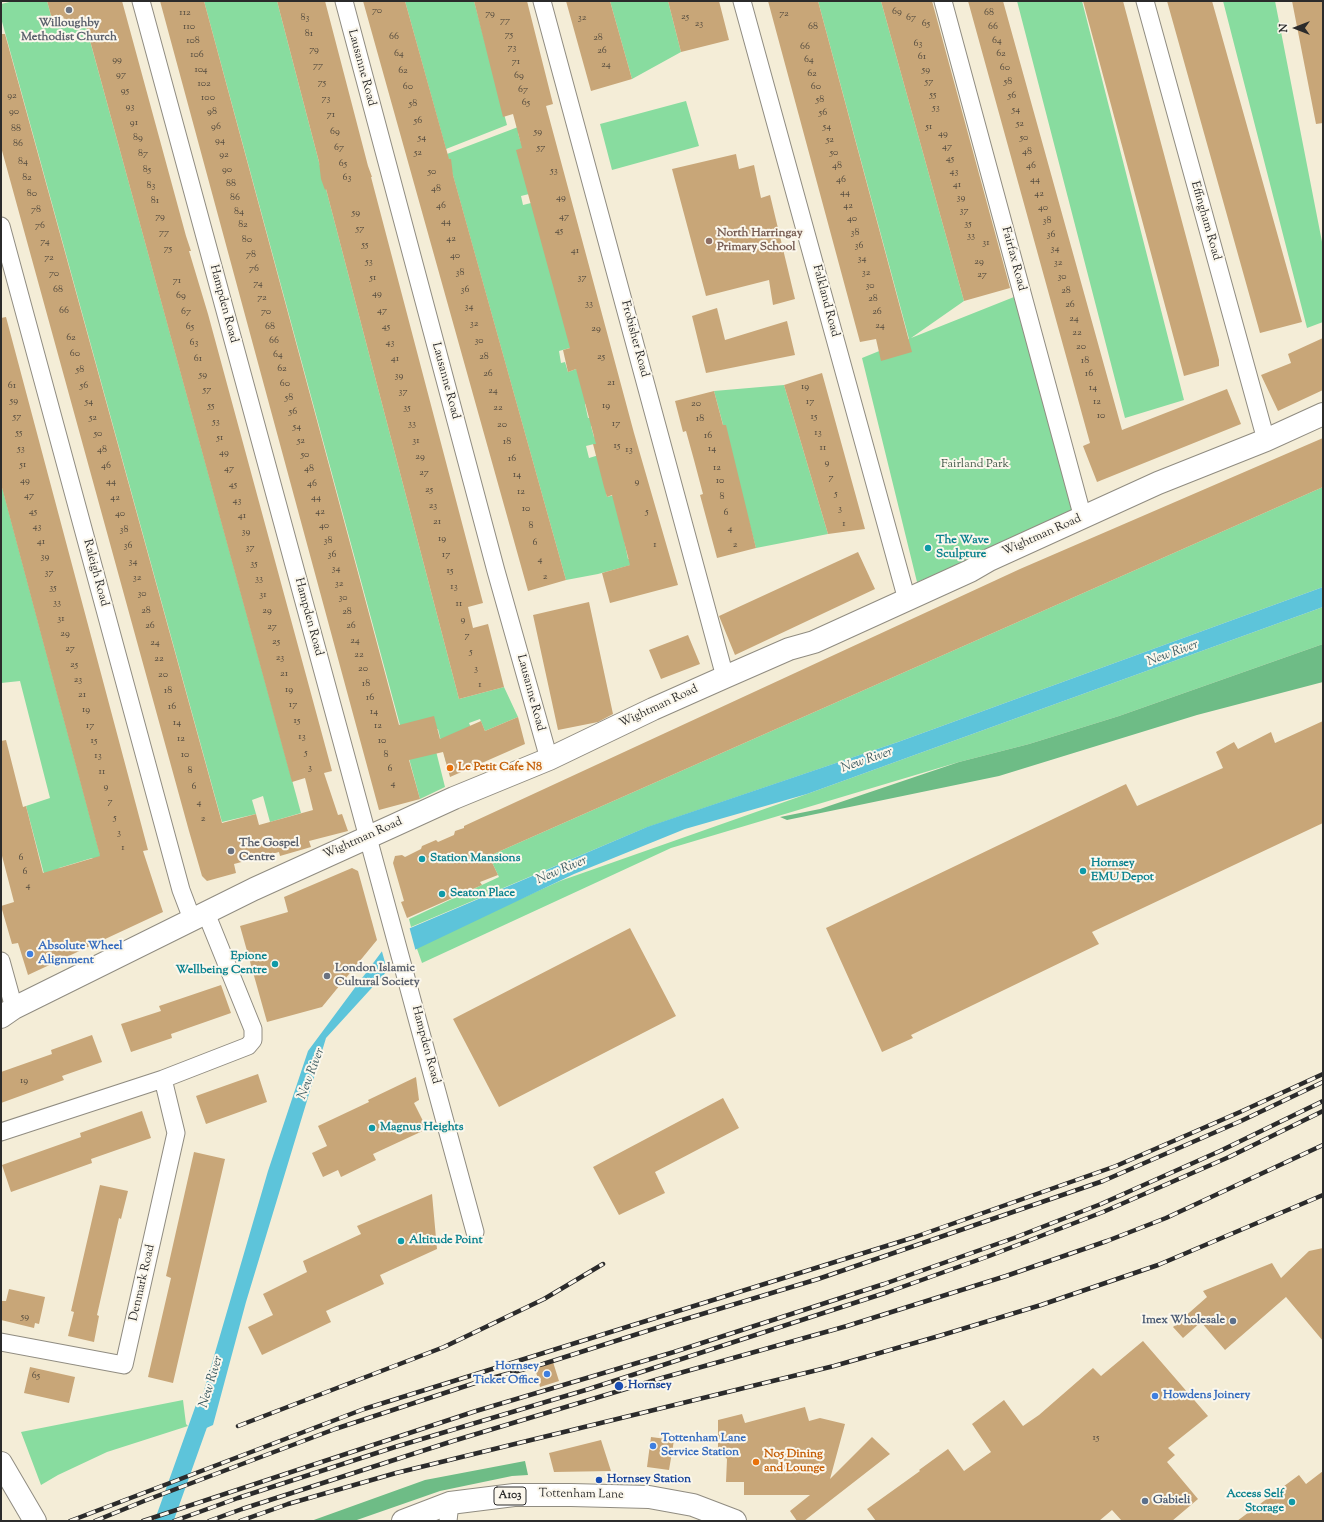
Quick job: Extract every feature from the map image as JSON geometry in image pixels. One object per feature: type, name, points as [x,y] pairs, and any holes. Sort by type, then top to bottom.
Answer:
[{"type":"main road","name":"Wightman Road","points":[[8,1012],[254,889],[368,837],[454,798],[549,759],[653,709],[789,649],[814,642],[1158,483],[1266,440],[1323,414]]},
{"type":"main road","points":[[1,1463],[35,1521]]},
{"type":"main road","name":"Tottenham Lane","points":[[403,1521],[449,1512],[514,1495],[571,1494],[649,1497],[693,1505],[735,1521]]},
{"type":"street","name":"Hampden Road","points":[[141,1],[475,1232]]},
{"type":"street","name":"Lausanne Road","points":[[344,1],[496,571],[549,759]]},
{"type":"street","name":"Frobisher Road","points":[[542,1],[725,677]]},
{"type":"street","name":"Falkland Road","points":[[742,1],[907,600]]},
{"type":"street","name":"Fairfax Road","points":[[943,1],[1083,518]]},
{"type":"street","name":"Effingham Road","points":[[1144,1],[1266,440]]},
{"type":"street","name":"Raleigh Road","points":[[1,226],[181,890],[199,916]]},
{"type":"street","points":[[1,1132],[163,1079],[248,1046],[253,1040],[253,1029],[199,916]]},
{"type":"street","points":[[1,961],[8,1012]]},
{"type":"street","name":"Denmark Road","points":[[1,1342],[124,1365],[176,1132],[163,1079]]},
{"type":"green space","points":[[14,1],[47,1],[52,19],[86,26],[301,813],[270,822],[263,796],[252,800],[256,814],[222,822],[1,18],[1,4]]},
{"type":"green space","points":[[204,1],[277,1],[459,699],[504,687],[518,717],[485,731],[480,719],[469,723],[477,742],[446,762],[438,729],[431,731],[445,787],[420,799]]},
{"type":"green space","points":[[405,1],[474,1],[507,125],[446,149]]},
{"type":"green space","points":[[610,1],[668,1],[681,52],[632,79]]},
{"type":"green space","name":"Fairland Park","points":[[818,1],[881,1],[964,301],[911,338],[1014,297],[1078,516],[917,582],[862,358],[909,339]]},
{"type":"green space","points":[[1017,1],[1082,1],[1184,400],[1125,418]]},
{"type":"green space","points":[[1223,1],[1275,1],[1323,247],[1323,322],[1307,328]]},
{"type":"green space","points":[[686,101],[699,146],[612,170],[600,124]]},
{"type":"green space","points":[[526,124],[518,133],[521,143],[549,189],[521,196],[523,205],[531,203],[591,342],[559,351],[561,363],[565,362],[568,372],[576,369],[601,400],[585,404],[588,418],[600,415],[608,422],[591,426],[594,437],[613,432],[603,444],[586,446],[589,458],[599,455],[607,497],[628,491],[624,540],[628,559],[649,560],[598,574],[566,580],[447,154]]},
{"type":"green space","points":[[784,385],[828,534],[756,548],[714,391]]},
{"type":"green space","points":[[1,483],[102,862],[92,858],[59,868],[48,889],[26,806],[50,798],[20,681],[1,683]]},
{"type":"green space","points":[[1323,487],[1323,587],[898,742],[645,828],[411,927],[409,919],[499,877],[489,856]]},
{"type":"green space","points":[[1323,607],[1323,644],[1119,716],[1029,744],[959,762],[671,848],[422,963],[416,946],[560,881],[807,794]]},
{"type":"green space","points":[[1323,644],[1323,682],[1197,715],[999,776],[787,820],[780,817],[820,809],[959,762],[1029,744],[1119,716]]},
{"type":"green space","points":[[183,1400],[186,1424],[188,1426],[107,1452],[58,1475],[41,1485],[21,1432]]},
{"type":"green space","points":[[525,1461],[528,1475],[512,1476],[440,1491],[354,1521],[311,1521],[425,1480]]},
{"type":"water","points":[[1323,587],[1323,607],[807,794],[685,829],[574,874],[400,957],[326,1038],[246,1302],[213,1425],[191,1435],[268,1171],[308,1051],[394,935],[647,827],[898,742]]},
{"type":"pier","points":[[409,926],[416,952],[401,959],[388,973],[381,948],[392,933]]},
{"type":"building","points":[[47,1],[122,1],[332,771],[324,773],[338,815],[342,814],[348,831],[309,841],[311,847],[280,856],[279,852],[234,864],[236,873],[207,881],[202,876],[189,831],[1,147],[1,34],[5,34],[222,823],[256,814],[259,825],[313,810],[305,778],[292,782],[85,22],[66,27],[63,16],[52,19]]},
{"type":"building","points":[[160,1],[204,1],[399,725],[434,716],[440,739],[481,721],[485,731],[518,717],[525,744],[450,777],[443,752],[409,760],[420,799],[379,810]]},
{"type":"building","points":[[277,1],[325,1],[483,603],[468,607],[473,628],[488,624],[504,687],[459,699],[326,189],[325,190],[321,179],[319,162]]},
{"type":"building","points":[[363,1],[405,1],[449,159],[451,159],[453,175],[566,580],[528,591]]},
{"type":"building","points":[[474,1],[527,1],[553,104],[546,106],[634,433],[678,585],[610,603],[602,573],[630,565],[612,495],[607,497],[604,487],[593,444],[596,444],[576,369],[568,372],[563,350],[570,348],[516,150],[522,148],[513,114],[503,117]]},
{"type":"building","points":[[566,1],[610,1],[632,79],[591,91]]},
{"type":"building","points":[[668,1],[719,1],[729,40],[681,52]]},
{"type":"building","points":[[768,1],[818,1],[912,352],[881,361],[876,339],[860,342]]},
{"type":"building","points":[[881,1],[932,1],[1010,288],[964,301]]},
{"type":"building","points":[[968,1],[1003,1],[1122,430],[1227,389],[1241,424],[1097,482],[1083,446],[1090,443]]},
{"type":"building","points":[[1083,1],[1123,1],[1219,360],[1219,366],[1184,376]]},
{"type":"building","points":[[1167,1],[1212,1],[1302,322],[1260,333]]},
{"type":"building","points":[[1292,1],[1323,1],[1323,123],[1316,124]]},
{"type":"building","points":[[736,154],[739,169],[754,165],[761,198],[770,195],[795,299],[773,305],[769,280],[706,296],[672,169]]},
{"type":"building","points":[[717,308],[725,340],[787,321],[795,355],[706,373],[692,316]]},
{"type":"building","points":[[6,317],[148,850],[143,851],[163,912],[28,975],[18,943],[12,944],[1,906],[14,902],[1,852],[1,741],[6,740],[23,807],[26,806],[43,873],[100,856],[1,484],[1,318]]},
{"type":"building","points":[[1323,338],[1323,390],[1278,411],[1261,375],[1291,363],[1288,354]]},
{"type":"building","points":[[822,373],[865,529],[828,534],[784,385]]},
{"type":"building","points":[[714,391],[723,425],[726,425],[756,548],[717,558],[700,495],[703,494],[694,460],[686,431],[683,432],[675,401]]},
{"type":"building","points":[[1323,438],[1323,487],[489,856],[498,875],[480,882],[482,885],[407,918],[401,902],[404,901],[393,863],[395,856],[402,855],[405,857],[421,849],[422,846],[436,840],[438,842],[454,835],[455,831],[464,828],[464,826],[1020,569]]},
{"type":"building","points":[[858,552],[875,589],[735,655],[719,616]]},
{"type":"building","points":[[589,602],[613,714],[598,722],[558,730],[533,615]]},
{"type":"building","points":[[688,635],[700,664],[661,679],[649,650]]},
{"type":"building","name":"Hornsey EMU Depot","points":[[1323,721],[1323,823],[1092,932],[1099,944],[911,1035],[913,1038],[882,1052],[826,928],[1126,784],[1137,806],[1223,768],[1216,752],[1234,742],[1238,749],[1271,732],[1275,743]]},
{"type":"building","name":"London Islamic Cultural Society","points":[[352,868],[358,871],[377,940],[322,1007],[267,1022],[240,926],[288,912],[284,897]]},
{"type":"building","points":[[630,928],[676,1016],[499,1107],[453,1019]]},
{"type":"building","points":[[221,985],[231,1013],[171,1034],[172,1038],[131,1052],[121,1024],[161,1011],[159,1006]]},
{"type":"building","points":[[92,1035],[102,1062],[62,1076],[64,1080],[1,1103],[1,1072],[52,1054],[51,1050]]},
{"type":"building","points":[[258,1074],[267,1102],[206,1124],[196,1096]]},
{"type":"building","name":"Magnus Heights","points":[[416,1077],[419,1100],[414,1103],[427,1129],[373,1154],[376,1160],[341,1177],[338,1170],[323,1177],[312,1153],[327,1146],[318,1126],[369,1102],[368,1100]]},
{"type":"building","points":[[723,1098],[739,1128],[655,1172],[665,1193],[619,1215],[593,1167]]},
{"type":"building","points":[[142,1111],[151,1138],[91,1159],[92,1163],[11,1192],[2,1165],[81,1137],[80,1133]]},
{"type":"building","points":[[194,1152],[225,1159],[173,1383],[148,1377],[171,1278],[166,1276]]},
{"type":"building","points":[[100,1185],[128,1191],[121,1219],[119,1218],[97,1315],[99,1316],[94,1342],[68,1336],[74,1312],[71,1311]]},
{"type":"building","points":[[432,1194],[437,1249],[380,1275],[384,1284],[326,1311],[331,1322],[262,1355],[248,1327],[273,1315],[263,1294],[307,1272],[303,1261],[361,1234],[357,1226]]},
{"type":"building","points":[[1323,1248],[1323,1341],[1286,1297],[1225,1350],[1201,1322],[1183,1338],[1173,1327],[1207,1297],[1203,1291],[1272,1263],[1281,1278],[1309,1251]]},
{"type":"building","points":[[9,1289],[45,1297],[39,1324],[35,1323],[34,1328],[1,1320],[1,1301],[6,1301]]},
{"type":"building","name":"Access Self Storage","points":[[1143,1341],[1208,1416],[1168,1448],[1175,1455],[1167,1462],[1198,1499],[1172,1521],[1122,1521],[1112,1510],[1099,1521],[876,1521],[867,1509],[948,1449],[964,1471],[991,1452],[972,1424],[1004,1400],[1023,1426],[1039,1415],[1093,1368],[1101,1376]]},
{"type":"building","name":"Hornsey Ticket Office","points":[[553,1362],[559,1381],[540,1387],[535,1368]]},
{"type":"building","points":[[30,1367],[75,1377],[69,1403],[24,1393]]},
{"type":"building","points":[[805,1407],[809,1421],[820,1418],[845,1424],[830,1479],[872,1437],[890,1454],[804,1521],[797,1521],[790,1511],[810,1495],[744,1495],[744,1482],[726,1482],[727,1459],[718,1449],[718,1420],[742,1414],[745,1423]]},
{"type":"building","points":[[651,1437],[674,1440],[669,1470],[647,1467]]},
{"type":"building","points":[[601,1440],[611,1471],[554,1472],[549,1453]]},
{"type":"building","name":"Access Self Storage","points":[[1323,1471],[1323,1521],[1237,1521],[1299,1475],[1306,1484]]},
{"type":"waterway","name":"New River","points":[[164,1521],[204,1409]]},
{"type":"railway","points":[[70,1521],[364,1409],[915,1237],[1116,1166],[1323,1074]]},
{"type":"railway","points":[[95,1521],[335,1429],[481,1381],[543,1364],[818,1279],[1103,1181],[1241,1121],[1323,1082]]},
{"type":"railway","points":[[143,1521],[476,1411],[674,1352],[884,1284],[1014,1238],[1101,1204],[1220,1151],[1323,1101]]},
{"type":"railway","points":[[174,1521],[238,1498],[395,1447],[589,1389],[888,1292],[989,1256],[1103,1212],[1229,1157],[1323,1111]]},
{"type":"railway","points":[[209,1521],[453,1441],[662,1378],[847,1326],[1006,1276],[1107,1241],[1166,1218],[1323,1145]]},
{"type":"railway","points":[[240,1521],[288,1504],[396,1473],[834,1366],[939,1336],[1041,1305],[1158,1265],[1323,1195]]},
{"type":"railway","points":[[238,1426],[444,1347],[544,1299],[603,1264]]},
{"type":"place","name":"Willoughby Methodist Church","points":[[69,10]]},
{"type":"place","name":"North Harringay Primary School","points":[[709,241]]},
{"type":"place","name":"The Wave Sculpture","points":[[928,548]]},
{"type":"place","name":"Le Petit Cafe N8","points":[[450,768]]},
{"type":"place","name":"The Gospel Centre","points":[[231,851]]},
{"type":"place","name":"Station Mansions","points":[[422,859]]},
{"type":"place","name":"Hornsey EMU Depot","points":[[1083,871]]},
{"type":"place","name":"Seaton Place","points":[[442,894]]},
{"type":"place","name":"Absolute Wheel Alignment","points":[[30,954]]},
{"type":"place","name":"Epione Wellbeing Centre","points":[[275,964]]},
{"type":"place","name":"London Islamic Cultural Society","points":[[327,976]]},
{"type":"place","name":"Magnus Heights","points":[[372,1128]]},
{"type":"place","name":"Altitude Point","points":[[401,1241]]},
{"type":"place","name":"Imex Wholesale","points":[[1233,1321]]},
{"type":"place","name":"Hornsey Ticket Office","points":[[547,1374]]},
{"type":"place","name":"Hornsey","points":[[619,1386]]},
{"type":"place","name":"Howdens Joinery","points":[[1155,1396]]},
{"type":"place","name":"Tottenham Lane Service Station","points":[[653,1446]]},
{"type":"place","name":"No5 Dining and Lounge","points":[[756,1462]]},
{"type":"place","name":"Hornsey Station","points":[[599,1480]]},
{"type":"place","name":"Gabieli","points":[[1145,1501]]},
{"type":"place","name":"Access Self Storage","points":[[1292,1502]]}]
